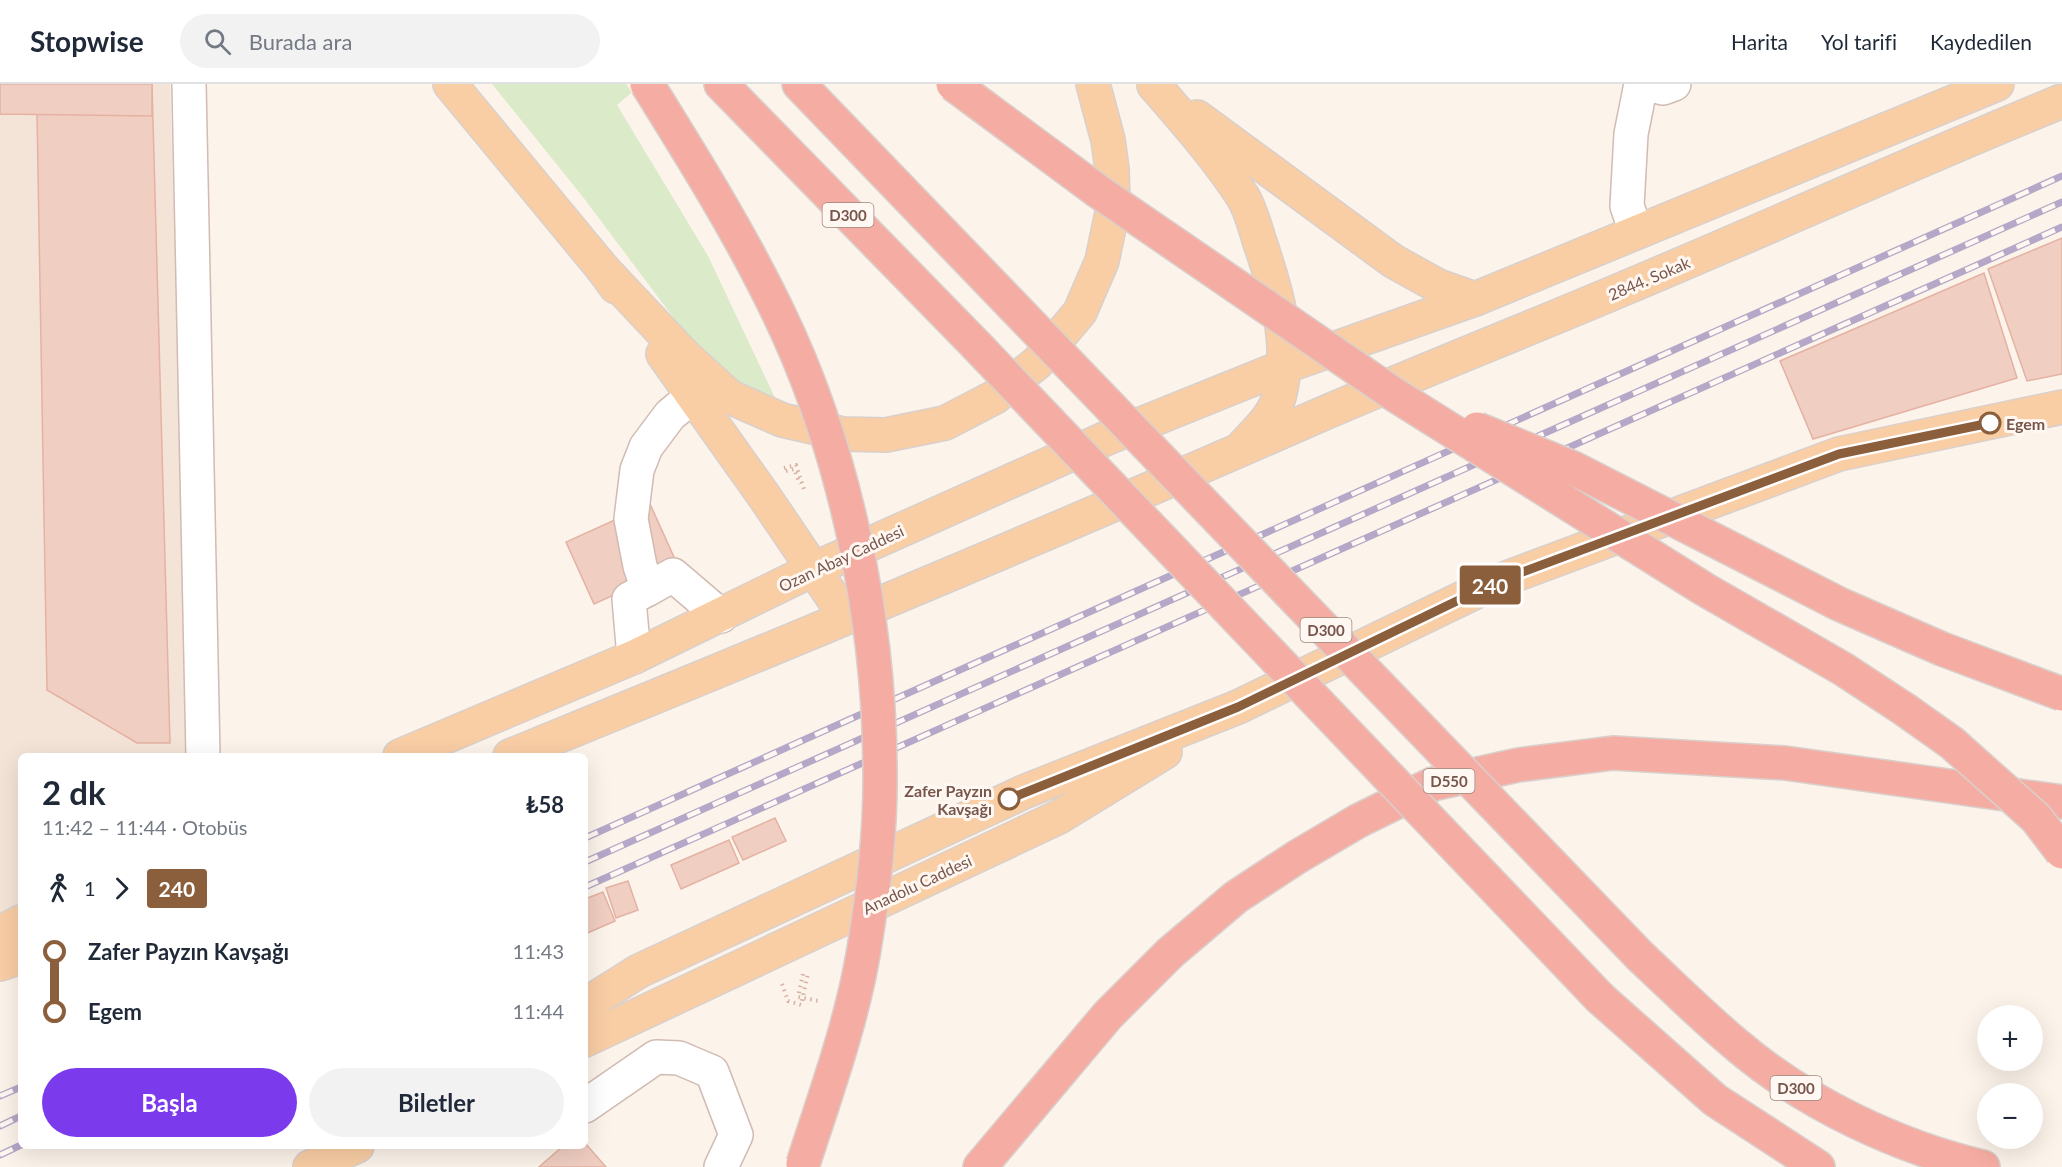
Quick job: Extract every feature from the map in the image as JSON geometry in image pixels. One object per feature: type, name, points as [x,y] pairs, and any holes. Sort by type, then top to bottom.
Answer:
[{"type":"highway","points":[[646,84],[716,197],[751,260],[779,314],[812,391],[835,457],[847,506],[870,630],[877,694],[880,768],[873,889],[864,951],[848,1022],[802,1165]]},
{"type":"highway","name":"D300","points":[[721,84],[976,345],[1600,998],[1715,1100],[1818,1167]]},
{"type":"highway","name":"D300","points":[[799,84],[1640,956],[1739,1047],[1796,1088],[1866,1127],[1945,1158],[1983,1167]]},
{"type":"highway","points":[[952,84],[1099,192],[1395,395],[1704,589],[1843,669],[1904,709],[1952,743],[2028,810],[2062,852]]},
{"type":"highway","points":[[1395,395],[1573,468],[1839,604],[1942,649],[2062,694]]},
{"type":"highway","name":"D550","points":[[980,1167],[1108,1015],[1170,953],[1236,897],[1358,821],[1433,784],[1518,765],[1613,753],[1785,763],[2062,802]]},
{"type":"main road","points":[[450,84],[603,269],[684,356],[730,397],[782,420],[843,434],[886,435],[945,423],[995,397],[1038,362],[1080,312],[1102,261],[1113,208],[1112,169],[1108,140],[1093,84]]},
{"type":"main road","points":[[1283,367],[1475,298],[1997,84]]},
{"type":"main road","points":[[1153,85],[1393,261],[1438,286],[1475,298]]},
{"type":"main road","points":[[517,753],[764,653],[1236,453],[1269,418],[1278,399],[1283,367],[1277,295],[1244,199],[1205,145],[1153,85]]},
{"type":"main road","name":"2844. Sokak","points":[[1236,453],[1306,421],[1616,292],[2062,101]]},
{"type":"main road","points":[[603,269],[833,598],[850,616]]},
{"type":"main road","name":"Ozan Abay Caddesi","points":[[407,753],[634,657],[814,569],[1107,438],[1283,367]]},
{"type":"main road","name":"Anadolu Caddesi","points":[[588,1003],[639,971],[1026,791],[1238,707],[1496,582],[1839,454],[2062,407]]},
{"type":"main road","name":"Anadolu Caddesi","points":[[588,1039],[1059,818],[1238,707]]},
{"type":"main road","points":[[0,933],[18,924]]},
{"type":"main road","points":[[0,964],[18,958]]},
{"type":"main road","points":[[310,1167],[350,1149]]},
{"type":"street","points":[[189,84],[203,753]]},
{"type":"street","points":[[1636,232],[1627,206],[1632,134],[1641,84]]},
{"type":"street","points":[[1647,84],[1663,88],[1674,84]]},
{"type":"street","points":[[648,589],[640,566],[631,519],[637,470],[646,447],[669,415],[693,396]]},
{"type":"street","points":[[634,657],[629,599],[673,576],[721,616]]},
{"type":"street","points":[[588,1104],[656,1058],[679,1058],[712,1072],[736,1135],[721,1167]]},
{"type":"path","points":[[805,963],[798,997],[819,1001],[819,997]]},
{"type":"path","points":[[801,1005],[809,969],[816,970]]},
{"type":"shaded area","points":[[0,84],[170,84],[191,753],[18,753],[18,909],[0,917]]},
{"type":"green space","points":[[492,84],[626,84],[632,92],[617,105],[708,256],[776,400],[735,380],[697,349],[583,197]]},
{"type":"building","points":[[0,84],[152,84],[170,743],[137,743],[47,690],[37,114],[0,114]]},
{"type":"building","points":[[0,84],[152,84],[152,116],[0,114]]},
{"type":"building","points":[[2062,238],[2062,374],[2027,381],[1988,269]]},
{"type":"building","points":[[1984,273],[2017,378],[1813,439],[1780,361]]},
{"type":"building","points":[[650,504],[678,566],[594,604],[566,542]]},
{"type":"building","points":[[775,818],[786,841],[743,860],[732,837]]},
{"type":"building","points":[[729,840],[739,863],[681,889],[671,865]]},
{"type":"building","points":[[628,881],[638,910],[616,918],[606,888]]},
{"type":"building","points":[[603,892],[615,921],[588,933],[588,898]]},
{"type":"building","points":[[588,1146],[606,1167],[539,1167],[560,1149],[588,1149]]},
{"type":"railway","points":[[588,837],[2062,176]]},
{"type":"railway","points":[[588,861],[2062,202]]},
{"type":"railway","points":[[588,886],[2062,227]]},
{"type":"railway","points":[[0,1096],[18,1088]]},
{"type":"railway","points":[[0,1126],[18,1117]]},
{"type":"railway","points":[[0,1155],[18,1146]]},
{"type":"bus line","name":"240","points":[[1009,799],[1238,707],[1496,582],[1839,454],[1990,423]]},
{"type":"place","name":"Egem","points":[[1990,423]]},
{"type":"place","name":"Zafer Payzın Kavşağı","points":[[1009,799]]}]
